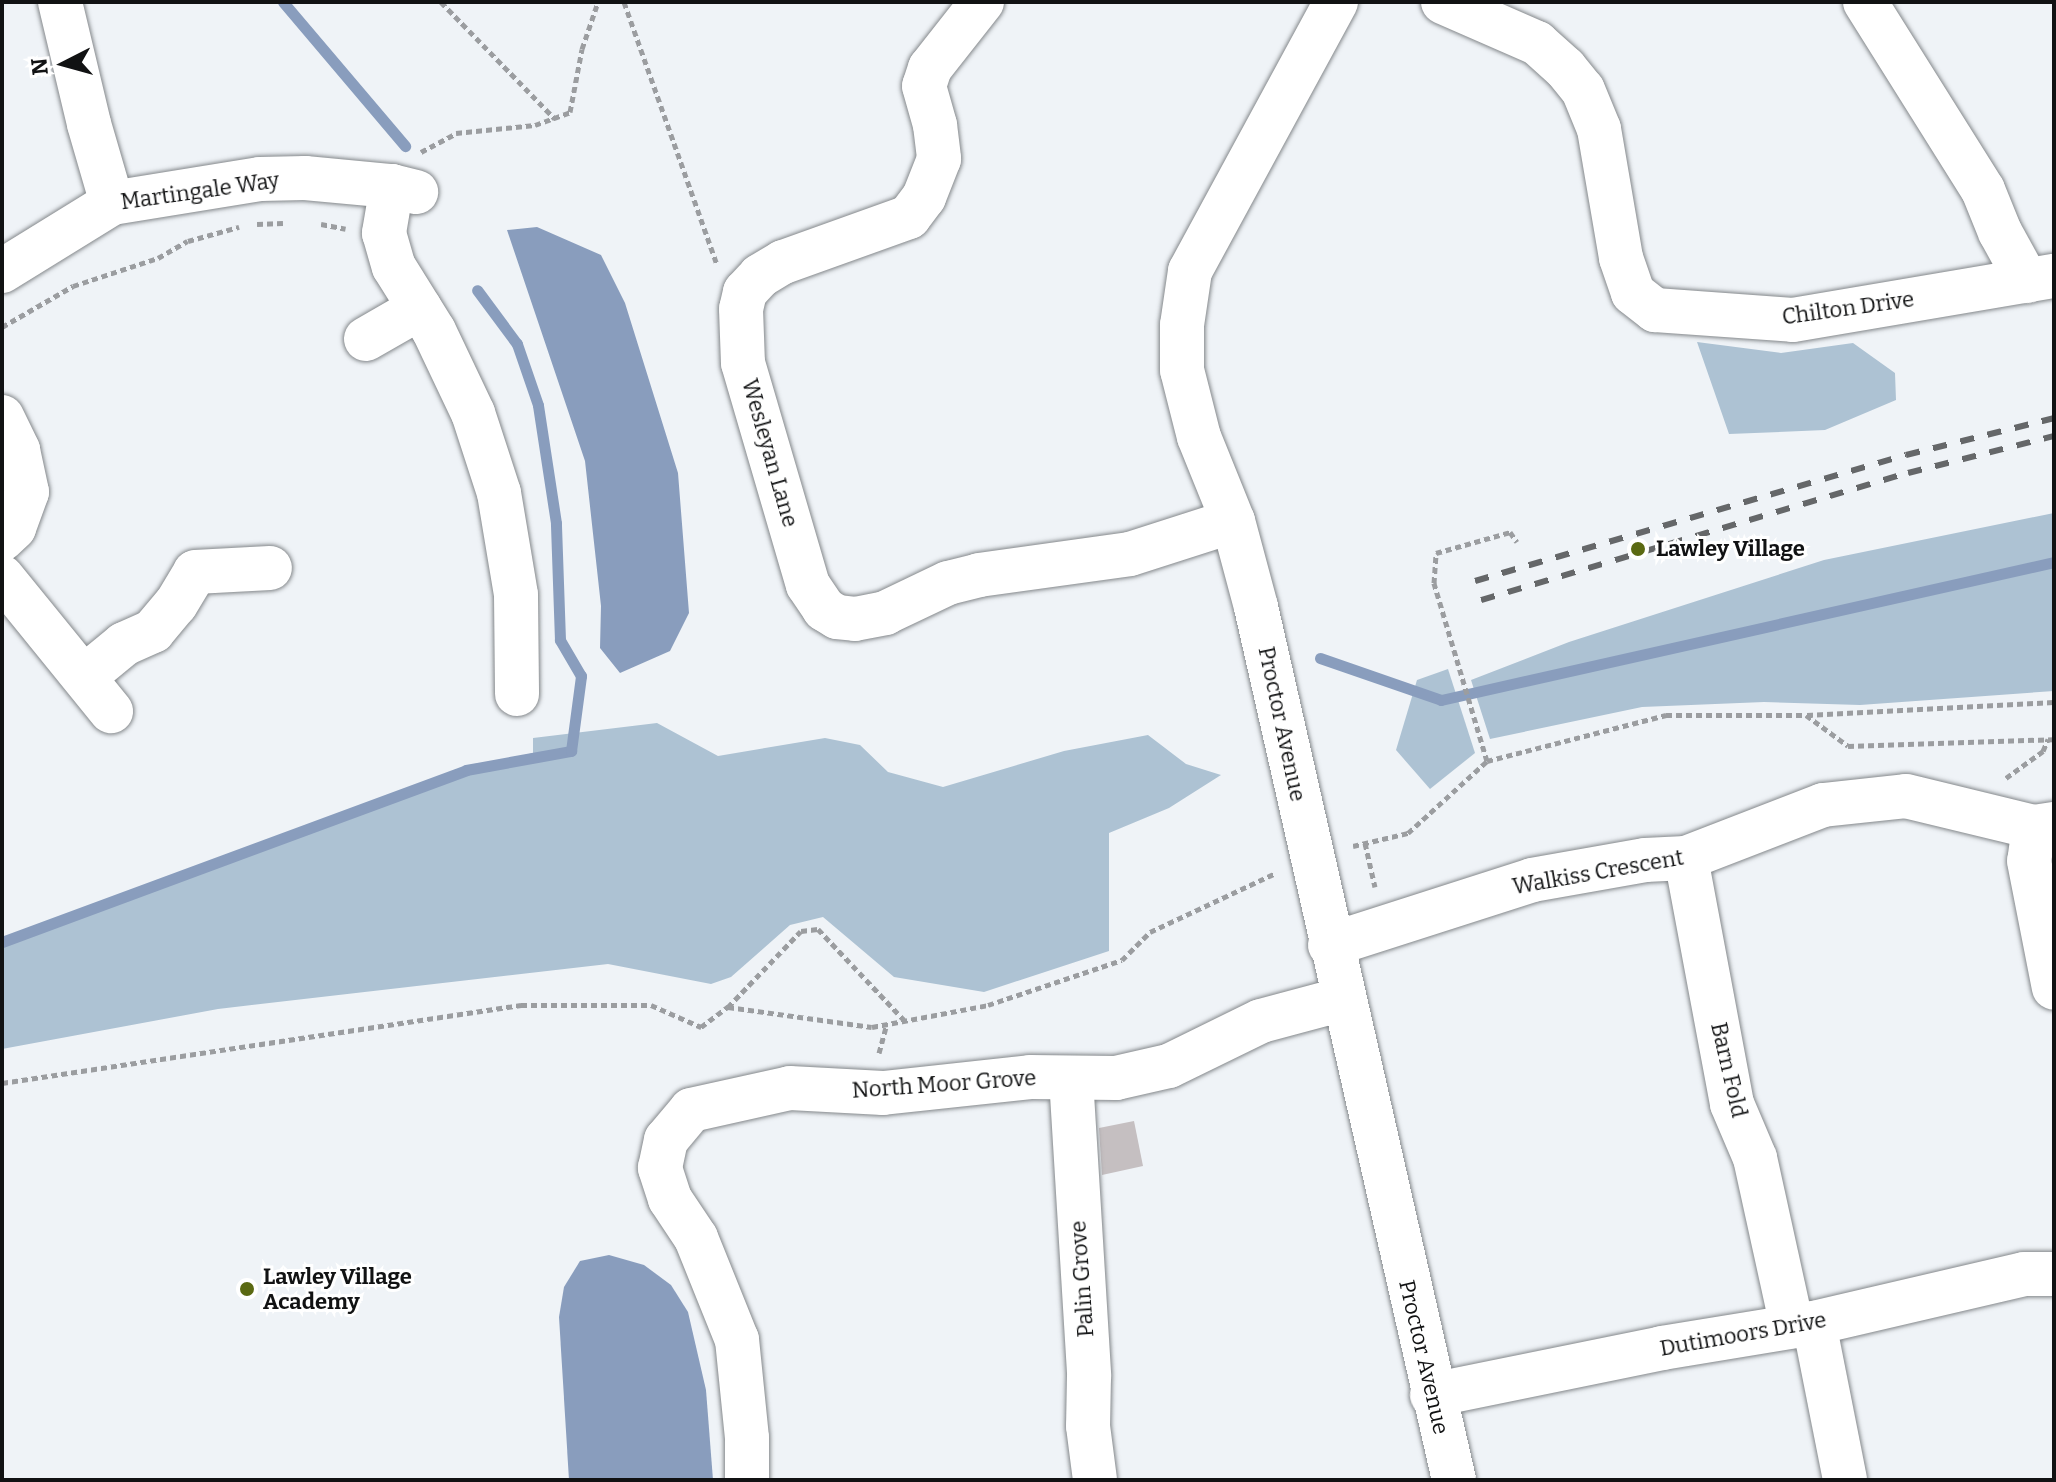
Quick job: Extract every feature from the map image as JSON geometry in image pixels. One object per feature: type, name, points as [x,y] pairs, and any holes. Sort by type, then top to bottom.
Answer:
[{"type":"street","points":[[60,2],[89,124],[112,203]]},
{"type":"street","name":"Wesleyan Lane","points":[[982,2],[930,68],[924,86],[935,125],[939,159],[924,197],[909,217],[783,262],[760,276],[745,292],[741,309],[743,363],[808,585],[824,609],[837,617],[855,619],[885,613],[948,583],[979,575],[1130,554],[1233,521]]},
{"type":"street","name":"Proctor Avenue","points":[[1336,2],[1190,271],[1182,325],[1182,370],[1199,437],[1233,521],[1454,1480]]},
{"type":"street","name":"Chilton Drive","points":[[1443,2],[1537,43],[1565,68],[1583,90],[1599,129],[1621,258],[1633,293],[1655,310],[1793,320],[2040,278]]},
{"type":"street","name":"Chilton Drive","points":[[1865,2],[1983,190],[2000,232],[2040,278]]},
{"type":"street","name":"Martingale Way","points":[[2,271],[112,203],[260,179],[305,178],[404,189]]},
{"type":"street","points":[[404,189],[384,233],[394,267],[420,308],[473,413],[499,493],[516,595],[517,694]]},
{"type":"street","points":[[366,339],[420,308]]},
{"type":"street","points":[[2,417],[18,450],[27,492],[14,528],[2,539]]},
{"type":"street","points":[[84,677],[124,644],[153,631],[176,604],[195,572],[270,568]]},
{"type":"street","points":[[2,577],[111,711]]},
{"type":"street","name":"Walkiss Crescent","points":[[1330,945],[1532,880],[1645,860],[1686,858],[1823,805],[1906,796],[2028,823]]},
{"type":"street","points":[[2028,823],[2029,861],[2054,988]]},
{"type":"street","name":"Barn Fold","points":[[1686,858],[1732,1104],[1755,1158],[1803,1324]]},
{"type":"street","name":"North Moor Grove","points":[[747,1480],[737,1340],[696,1238],[670,1199],[660,1168],[666,1140],[691,1110],[790,1088],[883,1093],[1030,1077],[1116,1078],[1169,1066],[1261,1021],[1343,999]]},
{"type":"street","name":"Palin Grove","points":[[1071,1078],[1089,1376],[1088,1426],[1095,1480]]},
{"type":"street","name":"Dutimoors Drive","points":[[1432,1395],[1662,1348],[1803,1324],[2024,1274],[2054,1274]]},
{"type":"street","points":[[1803,1324],[1845,1480]]},
{"type":"path","points":[[441,2],[555,119]]},
{"type":"path","points":[[404,189],[405,166],[447,136],[465,130],[522,127],[570,112],[582,49],[598,2]]},
{"type":"path","points":[[624,2],[720,273]]},
{"type":"path","points":[[311,222],[384,233]]},
{"type":"path","points":[[2,327],[73,286],[158,258],[188,241],[250,224],[295,223]]},
{"type":"path","points":[[1487,761],[1470,713],[1434,583],[1436,553],[1510,532],[1517,542]]},
{"type":"path","points":[[728,1007],[872,1027],[988,1005],[1122,960],[1150,932],[1311,856],[1408,833],[1487,761],[1666,715],[1806,715],[2054,702]]},
{"type":"path","points":[[1806,715],[1848,746],[2051,739]]},
{"type":"path","points":[[2028,823],[2006,777],[2043,751],[2051,739]]},
{"type":"path","points":[[1365,843],[1376,895]]},
{"type":"path","points":[[2,1083],[521,1005],[651,1005],[701,1027],[728,1007],[801,931],[818,929],[905,1020]]},
{"type":"shaded area","points":[[537,227],[601,255],[625,303],[678,473],[689,613],[670,651],[620,673],[600,648],[601,606],[585,461],[507,230]]},
{"type":"shaded area","points":[[1697,342],[1781,353],[1853,343],[1895,373],[1896,400],[1825,430],[1729,434]]},
{"type":"shaded area","points":[[2054,513],[2054,691],[1860,705],[1764,702],[1642,707],[1490,739],[1471,680],[1569,642],[1824,560]]},
{"type":"shaded area","points":[[1448,669],[1475,753],[1430,789],[1396,750],[1417,680]]},
{"type":"shaded area","points":[[657,723],[718,756],[825,738],[860,745],[888,772],[943,787],[1064,751],[1148,735],[1186,764],[1221,775],[1169,808],[1109,833],[1109,951],[984,992],[894,977],[823,917],[790,925],[731,977],[711,984],[608,964],[218,1009],[2,1049],[2,942],[466,770],[533,753],[533,738]]},
{"type":"shaded area","points":[[609,1255],[644,1265],[671,1285],[688,1312],[706,1390],[713,1480],[569,1480],[559,1317],[564,1287],[580,1261]]},
{"type":"building","points":[[1134,1121],[1143,1166],[1102,1175],[1099,1128]]},
{"type":"waterway","points":[[283,2],[405,146]]},
{"type":"waterway","points":[[2,942],[466,770],[571,751],[581,676],[560,640],[556,523],[538,405],[517,344],[477,290]]},
{"type":"waterway","points":[[1320,658],[1441,700],[2054,562]]},
{"type":"railway","points":[[1475,581],[1906,455],[2054,418]]},
{"type":"railway","points":[[1481,600],[1908,473],[2054,436]]},
{"type":"place","name":"Lawley Village","points":[[1638,549]]},
{"type":"place","name":"Lawley Village Academy","points":[[247,1289]]}]
